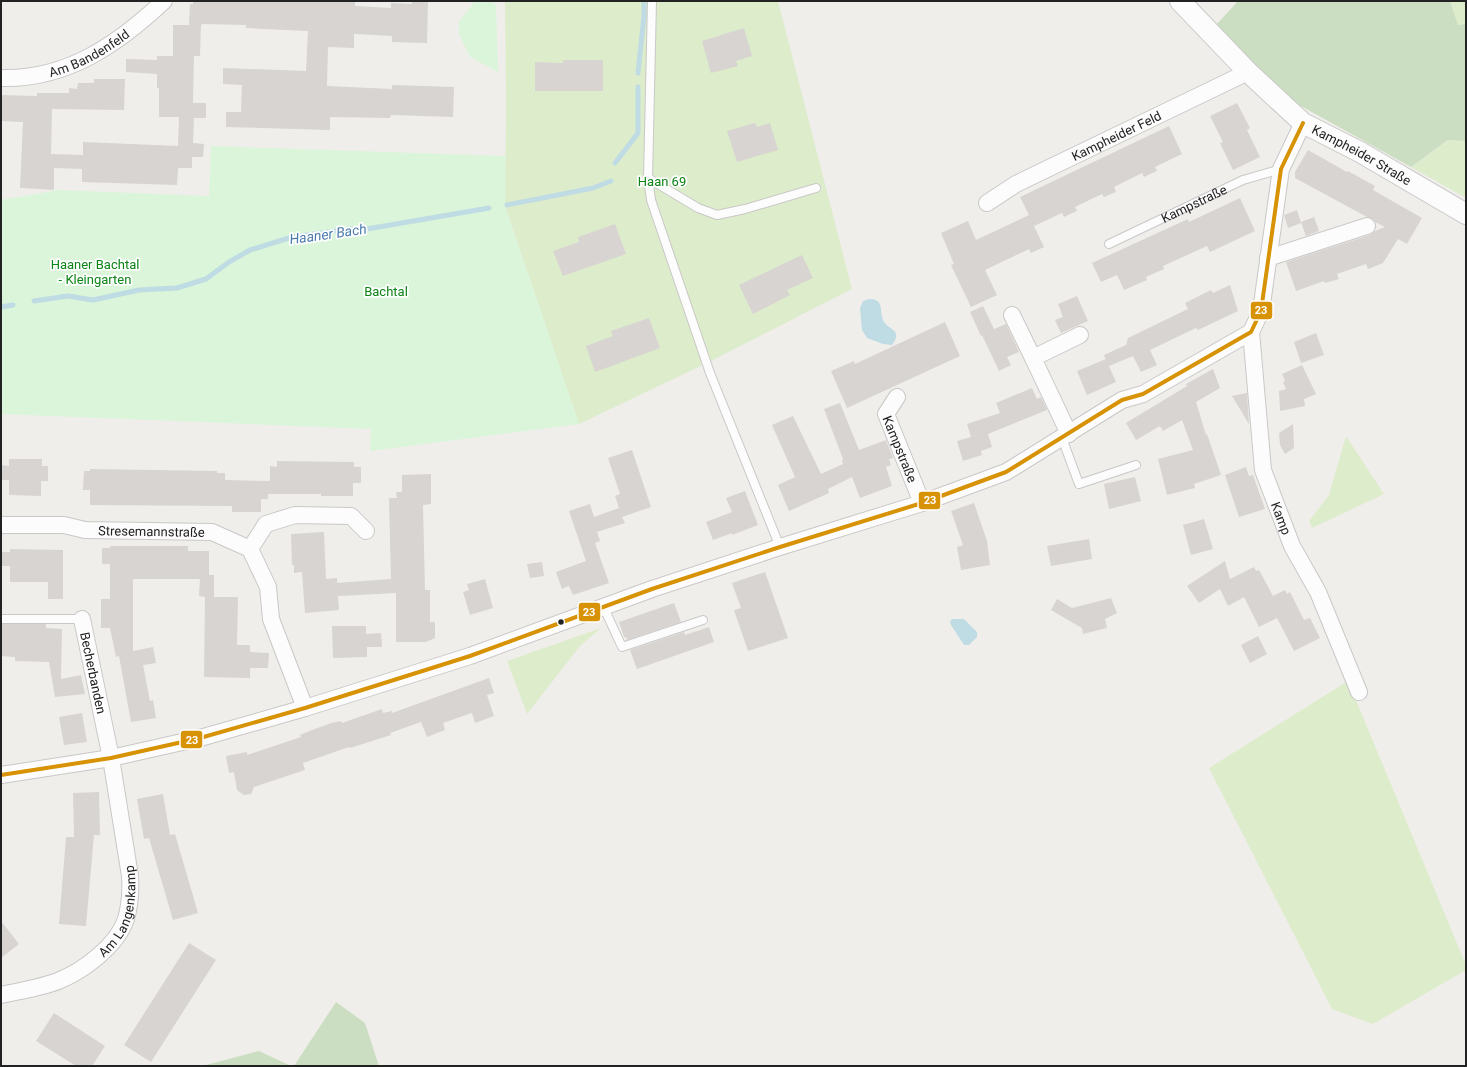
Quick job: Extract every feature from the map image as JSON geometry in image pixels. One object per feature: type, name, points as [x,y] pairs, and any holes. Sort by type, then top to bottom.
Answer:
[{"type":"street","name":"Am Bandenfeld","points":[[1,78],[35,76],[73,64],[105,49],[132,30],[164,1]]},
{"type":"street","name":"Kampheider Straße","points":[[1180,1],[1248,72],[1304,123],[1360,152],[1466,214]]},
{"type":"street","name":"Kampheider Feld","points":[[987,203],[1016,184],[1248,72]]},
{"type":"street","points":[[1,775],[111,758],[200,738],[305,708],[470,656],[604,608],[652,589],[922,503],[1006,472],[1122,400],[1144,394],[1251,332],[1261,310],[1282,170],[1304,123]]},
{"type":"street","points":[[1268,258],[1367,226]]},
{"type":"street","points":[[1012,315],[1033,358],[1066,436]]},
{"type":"street","name":"Kamp","points":[[1251,332],[1263,470],[1292,546],[1318,592],[1358,692]]},
{"type":"street","points":[[1033,358],[1080,334]]},
{"type":"street","name":"Kampstraße","points":[[897,396],[886,414],[922,503]]},
{"type":"street","points":[[305,708],[271,619],[268,587],[250,549],[266,524],[295,515],[351,516],[366,531]]},
{"type":"street","name":"Stresemannstraße","points":[[1,525],[64,526],[84,530],[212,532],[250,549]]},
{"type":"street","name":"Becherbanden","points":[[82,619],[111,758]]},
{"type":"street","name":"Am Langenkamp","points":[[1,995],[58,981],[87,965],[110,944],[126,918],[131,895],[130,876],[111,758]]},
{"type":"lane","points":[[652,1],[648,178],[651,200],[710,372],[780,547]]},
{"type":"lane","name":"Kampstraße","points":[[1109,244],[1243,180],[1282,170]]},
{"type":"lane","points":[[648,178],[698,208],[717,215],[745,209],[816,188]]},
{"type":"lane","points":[[1066,436],[1079,484],[1136,465]]},
{"type":"lane","points":[[604,608],[622,647],[703,620]]},
{"type":"lane","name":"Becherbanden","points":[[1,619],[82,619]]},
{"type":"green space","points":[[475,1],[490,1],[496,5],[498,72],[470,57],[459,34],[459,22]]},
{"type":"green space","name":"Haan 69","points":[[505,1],[778,1],[852,289],[703,365],[579,424],[505,206]]},
{"type":"green space","points":[[1238,1],[1450,1],[1458,25],[1466,24],[1466,141],[1448,140],[1411,167],[1283,96],[1216,25]]},
{"type":"green space","points":[[1450,1],[1466,1],[1466,24],[1458,25]]},
{"type":"green space","points":[[1449,140],[1466,141],[1466,198],[1411,167]]},
{"type":"green space","name":"Bachtal","points":[[211,146],[505,156],[505,206],[579,424],[370,451],[371,429],[1,414],[1,200],[59,190],[209,196]]},
{"type":"green space","points":[[1346,436],[1384,494],[1312,528],[1309,521],[1329,495]]},
{"type":"green space","points":[[601,628],[580,646],[527,714],[507,661]]},
{"type":"green space","points":[[1348,681],[1466,965],[1466,970],[1373,1024],[1332,1009],[1209,768]]},
{"type":"green space","points":[[336,1002],[365,1023],[379,1066],[294,1066]]},
{"type":"green space","points":[[259,1051],[291,1066],[202,1066]]},
{"type":"water","points":[[869,299],[879,303],[883,320],[894,330],[896,336],[892,345],[883,344],[867,338],[862,330],[860,308],[863,301]]},
{"type":"water","points":[[952,619],[964,619],[977,632],[977,637],[969,645],[964,645],[951,625],[950,622]]},
{"type":"building","points":[[193,1],[355,1],[355,6],[391,8],[391,3],[412,4],[412,1],[428,1],[427,43],[392,42],[392,36],[354,34],[354,48],[328,47],[327,86],[392,89],[392,85],[454,87],[453,117],[391,115],[390,118],[330,117],[330,130],[226,127],[226,112],[241,112],[242,85],[223,84],[223,68],[306,71],[308,31],[246,28],[246,25],[203,24],[201,25],[200,56],[194,56],[193,103],[206,103],[206,118],[194,118],[193,143],[204,144],[203,157],[192,157],[192,168],[178,168],[177,185],[82,182],[82,169],[54,168],[54,190],[20,188],[23,122],[1,121],[1,95],[37,96],[37,93],[69,93],[69,88],[77,89],[78,83],[94,83],[94,79],[125,79],[124,110],[52,109],[51,154],[83,155],[83,142],[178,146],[179,117],[159,117],[159,88],[157,88],[157,74],[126,72],[126,59],[157,60],[157,56],[173,56],[173,25],[189,25],[190,4],[193,4]]},
{"type":"building","points":[[744,28],[752,56],[736,61],[738,66],[711,73],[702,41]]},
{"type":"building","points":[[563,60],[603,60],[603,91],[535,91],[535,62],[563,63]]},
{"type":"building","points":[[1237,103],[1250,128],[1247,130],[1260,157],[1233,170],[1220,143],[1223,142],[1210,116]]},
{"type":"building","points":[[755,123],[757,127],[770,123],[778,150],[737,162],[727,131]]},
{"type":"building","points":[[1169,126],[1182,154],[1155,167],[1157,171],[1144,177],[1142,173],[1114,187],[1116,192],[1104,197],[1102,194],[1075,207],[1077,211],[1064,217],[1062,213],[1034,226],[1044,247],[1031,253],[1029,249],[985,270],[997,295],[971,307],[951,265],[954,264],[941,233],[968,221],[976,240],[1029,215],[1020,197]]},
{"type":"building","points":[[1308,150],[1375,186],[1373,190],[1422,218],[1407,244],[1398,239],[1383,263],[1368,269],[1366,264],[1337,274],[1339,279],[1325,283],[1324,281],[1296,291],[1286,262],[1370,235],[1385,227],[1375,222],[1373,219],[1295,178],[1295,172]]},
{"type":"building","points":[[1240,198],[1255,231],[1210,252],[1207,246],[1163,266],[1164,269],[1146,277],[1147,280],[1124,290],[1117,275],[1101,282],[1092,263],[1188,219],[1189,222]]},
{"type":"building","points":[[1297,210],[1301,223],[1288,228],[1284,215]]},
{"type":"building","points":[[1314,217],[1319,231],[1306,236],[1301,222]]},
{"type":"building","points":[[615,224],[626,254],[563,276],[553,251],[579,242],[578,237]]},
{"type":"building","points":[[802,255],[813,278],[787,290],[790,295],[753,314],[739,285]]},
{"type":"building","points":[[1230,285],[1238,311],[1198,330],[1196,328],[1150,350],[1157,365],[1141,372],[1133,356],[1109,366],[1116,382],[1087,395],[1077,371],[1106,359],[1104,355],[1126,345],[1128,338],[1188,309],[1185,303],[1211,290],[1213,293]]},
{"type":"building","points":[[1077,296],[1088,321],[1061,333],[1055,320],[1063,317],[1058,304]]},
{"type":"building","points":[[983,306],[994,329],[1006,324],[1019,352],[1007,357],[1011,365],[999,371],[970,312]]},
{"type":"building","points":[[649,318],[660,348],[595,372],[586,346],[613,336],[611,331]]},
{"type":"building","points":[[945,322],[960,356],[847,408],[831,371],[854,361],[855,364]]},
{"type":"building","points":[[1316,333],[1324,355],[1301,363],[1294,342]]},
{"type":"building","points":[[1302,365],[1316,394],[1304,399],[1305,406],[1280,411],[1279,391],[1286,389],[1282,374]]},
{"type":"building","points":[[1213,369],[1220,388],[1196,402],[1206,435],[1207,434],[1221,475],[1194,484],[1195,488],[1167,495],[1158,459],[1193,450],[1182,420],[1163,431],[1160,426],[1136,440],[1126,423],[1187,386],[1186,384]]},
{"type":"building","points":[[1032,388],[1037,399],[1041,397],[1047,410],[988,434],[992,447],[981,451],[982,455],[963,461],[957,441],[971,437],[967,424],[1000,413],[996,403]]},
{"type":"building","points":[[1247,393],[1249,424],[1232,396]]},
{"type":"building","points":[[840,403],[859,450],[886,440],[893,458],[889,459],[891,465],[886,467],[892,486],[860,498],[852,477],[828,489],[829,493],[789,511],[778,485],[795,477],[772,425],[793,416],[821,474],[843,464],[843,459],[824,409]]},
{"type":"building","points":[[1293,424],[1294,448],[1285,454],[1280,445],[1279,433]]},
{"type":"building","points":[[632,450],[651,507],[622,517],[625,523],[597,532],[600,541],[595,543],[609,583],[573,595],[569,586],[562,589],[556,572],[586,561],[569,511],[590,504],[594,517],[619,508],[615,496],[620,494],[608,458]]},
{"type":"building","points":[[9,459],[42,459],[42,466],[48,466],[48,481],[41,481],[41,496],[9,495],[9,480],[1,480],[1,465],[9,466]]},
{"type":"building","points":[[277,461],[354,462],[354,467],[361,467],[361,483],[353,483],[353,496],[321,496],[321,494],[268,494],[268,499],[261,499],[261,512],[232,512],[232,506],[90,505],[90,490],[83,490],[84,471],[90,471],[90,469],[217,471],[217,473],[225,473],[225,480],[270,481],[270,466],[277,467]]},
{"type":"building","points":[[1246,467],[1249,476],[1253,475],[1265,509],[1239,517],[1225,475]]},
{"type":"building","points":[[431,474],[431,504],[423,505],[425,590],[430,590],[430,622],[435,622],[435,638],[426,642],[396,642],[396,593],[338,596],[339,610],[305,613],[302,572],[294,573],[294,565],[292,565],[291,534],[324,532],[326,579],[337,578],[337,583],[391,579],[389,498],[397,498],[396,492],[402,492],[402,475]]},
{"type":"building","points":[[1135,477],[1141,501],[1109,509],[1104,484]]},
{"type":"building","points":[[745,491],[758,525],[732,535],[732,533],[713,540],[706,522],[732,512],[726,498]]},
{"type":"building","points":[[974,503],[987,541],[990,565],[961,570],[957,547],[963,545],[951,511]]},
{"type":"building","points":[[1204,519],[1213,549],[1191,555],[1183,525]]},
{"type":"building","points":[[1089,539],[1092,559],[1051,566],[1047,546]]},
{"type":"building","points":[[110,546],[188,546],[188,551],[209,551],[209,575],[214,575],[214,597],[238,597],[237,645],[250,645],[250,652],[269,653],[268,668],[250,668],[250,678],[204,677],[205,597],[199,596],[200,579],[133,579],[133,651],[153,647],[156,663],[143,665],[150,701],[153,700],[156,718],[131,722],[119,656],[116,657],[110,628],[101,628],[101,599],[110,599],[110,564],[102,564],[102,548],[110,548]]},
{"type":"building","points":[[10,549],[63,550],[63,599],[48,599],[48,582],[10,582],[10,566],[1,566],[1,552],[10,552]]},
{"type":"building","points":[[1225,561],[1230,579],[1254,567],[1256,571],[1259,570],[1273,596],[1285,590],[1287,594],[1290,592],[1304,620],[1310,618],[1320,638],[1294,651],[1277,618],[1259,627],[1244,597],[1228,606],[1220,589],[1199,603],[1187,586]]},
{"type":"building","points":[[542,562],[544,576],[530,578],[527,564]]},
{"type":"building","points":[[765,572],[788,638],[748,651],[734,610],[741,608],[732,583]]},
{"type":"building","points":[[485,579],[493,608],[470,615],[463,592],[469,590],[467,584]]},
{"type":"building","points":[[1111,598],[1117,613],[1105,619],[1107,628],[1083,634],[1082,628],[1051,610],[1057,599],[1072,608]]},
{"type":"building","points":[[674,603],[681,622],[627,640],[626,637],[624,637],[619,622]]},
{"type":"building","points":[[1,624],[46,624],[46,628],[62,629],[61,679],[81,675],[85,694],[55,697],[49,662],[15,661],[15,657],[1,656]]},
{"type":"building","points":[[332,626],[366,626],[366,634],[381,633],[382,647],[367,647],[367,657],[333,658]]},
{"type":"building","points":[[709,627],[714,642],[637,669],[630,650],[684,632],[685,635]]},
{"type":"building","points":[[1258,636],[1267,654],[1250,663],[1241,645]]},
{"type":"building","points":[[489,678],[494,693],[487,695],[494,716],[475,723],[472,713],[443,723],[445,730],[427,737],[421,722],[390,733],[391,735],[350,748],[349,747],[303,763],[305,770],[254,787],[251,794],[244,795],[237,790],[234,772],[229,773],[226,756],[247,752],[247,755],[301,737],[300,735],[331,723],[341,721],[342,723],[382,709],[383,713],[392,711],[392,713]]},
{"type":"building","points":[[82,713],[87,742],[64,745],[59,717]]},
{"type":"building","points":[[99,792],[100,835],[94,835],[86,926],[59,924],[66,837],[74,837],[73,793]]},
{"type":"building","points":[[163,794],[170,835],[175,834],[198,913],[173,920],[149,838],[144,839],[137,799]]},
{"type":"building","points":[[1,921],[19,944],[1,958]]},
{"type":"building","points":[[189,943],[216,960],[151,1062],[124,1045]]},
{"type":"building","points":[[54,1013],[105,1046],[92,1066],[76,1066],[36,1041]]},
{"type":"waterway","name":"Haaner Bach","points":[[638,73],[644,16],[644,1]]},
{"type":"waterway","name":"Haaner Bach","points":[[615,163],[638,133],[638,87]]},
{"type":"waterway","name":"Haaner Bach","points":[[507,205],[593,188],[611,181]]},
{"type":"waterway","name":"Haaner Bach","points":[[34,301],[68,296],[93,300],[139,290],[177,288],[206,279],[229,262],[250,250],[292,237],[350,229],[361,230],[489,208]]},
{"type":"waterway","name":"Haaner Bach","points":[[1,307],[13,305]]},
{"type":"transit line","name":"23","points":[[1,775],[111,758],[200,738],[305,708],[470,656],[652,589],[922,503],[1006,472],[1122,400],[1143,394],[1251,332],[1261,311],[1281,169],[1303,123]]},
{"type":"park label","name":"Haaner Bachtal - Kleingarten","points":[[95,272]]}]
